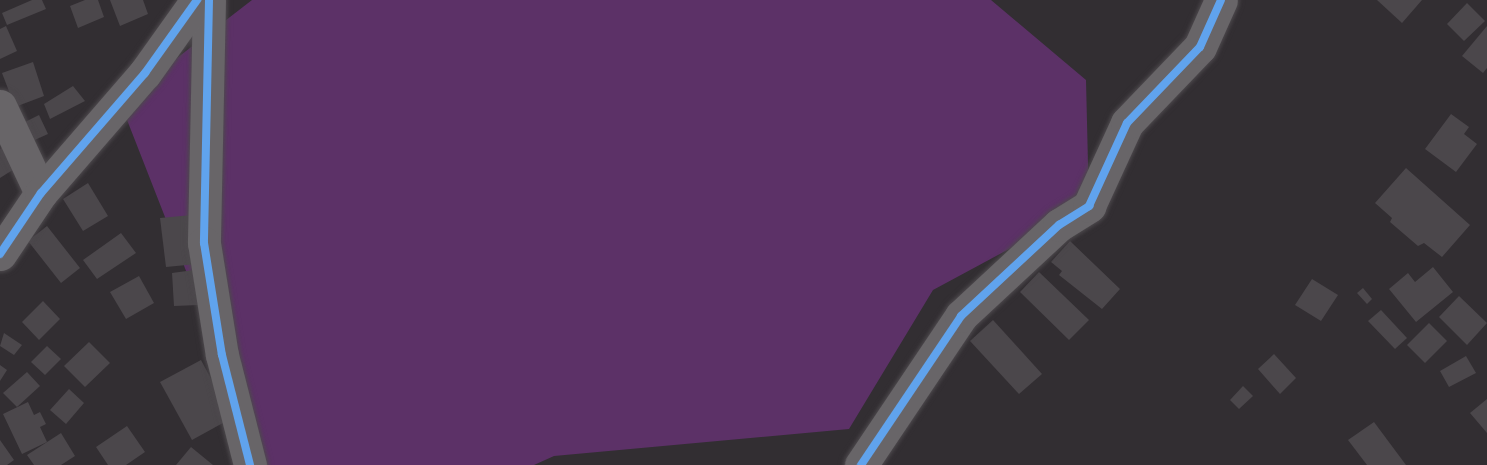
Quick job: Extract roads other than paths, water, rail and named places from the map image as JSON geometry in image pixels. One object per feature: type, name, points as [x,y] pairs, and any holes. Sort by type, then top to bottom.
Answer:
[{"type":"street","points":[[0,254],[41,193],[145,73],[197,0]]},
{"type":"street","points":[[209,0],[204,243],[222,355],[250,465]]},
{"type":"street","points":[[861,465],[962,316],[1059,225],[1089,206],[1127,123],[1200,47],[1221,0]]},
{"type":"street","points":[[0,106],[41,193]]}]
